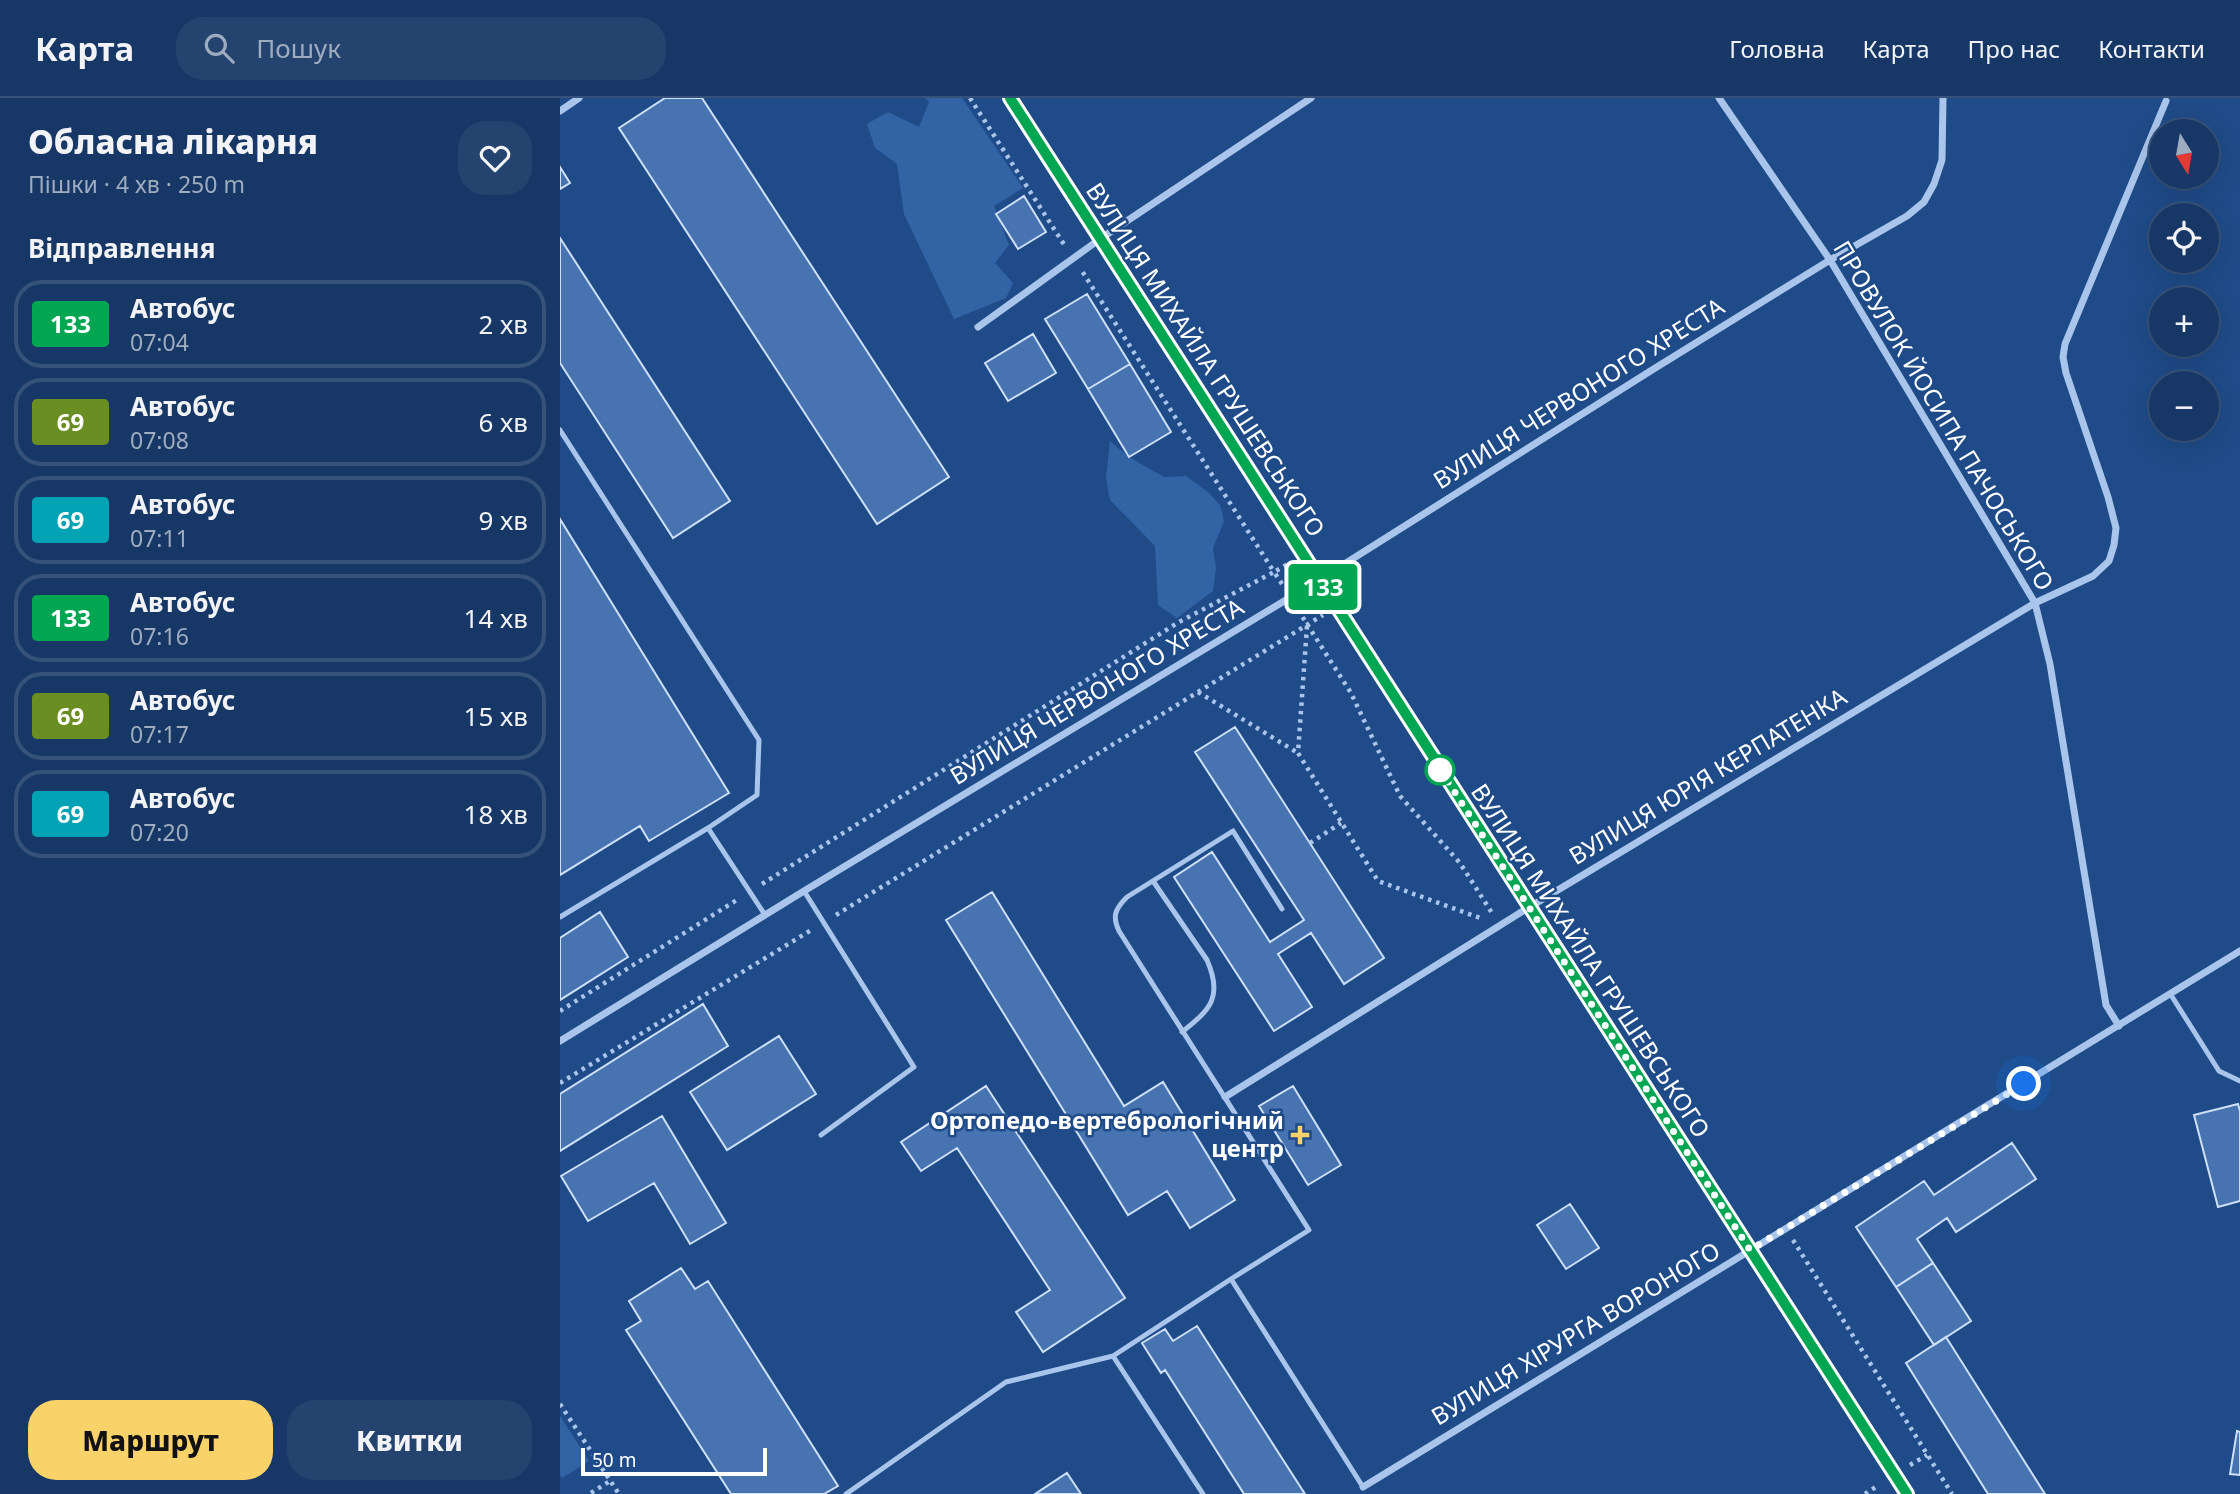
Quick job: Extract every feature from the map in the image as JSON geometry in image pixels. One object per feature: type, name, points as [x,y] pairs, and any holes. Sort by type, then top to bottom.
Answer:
[{"type":"street","points":[[560,111],[579,98]]},
{"type":"street","name":"ВУЛИЦЯ МИХАЙЛА ГРУШЕВСЬКОГО","points":[[1010,98],[1907,1494]]},
{"type":"street","points":[[978,327],[1100,239],[1311,98]]},
{"type":"street","name":"ПРОВУЛОК ЙОСИПА ПАЧОСЬКОГО","points":[[1719,98],[1830,260],[2035,603],[2050,664],[2106,1004],[2119,1026]]},
{"type":"street","name":"ВУЛИЦЯ ЧЕРВОНОГО ХРЕСТА","points":[[560,1041],[1319,580],[1640,377],[1907,216],[1924,201],[1934,184],[1942,160],[1943,98]]},
{"type":"street","name":"ВУЛИЦЯ ЮРІЯ КЕРПАТЕНКА","points":[[1225,1097],[1528,908],[2035,603],[2093,576],[2109,561],[2116,528],[2063,357],[2065,344],[2166,102]]},
{"type":"street","name":"ВУЛИЦЯ ХІРУРГА ВОРОНОГО","points":[[1363,1487],[2240,951]]},
{"type":"lane","points":[[560,430],[759,740],[757,795],[708,828],[560,917]]},
{"type":"lane","points":[[708,828],[765,915]]},
{"type":"lane","points":[[846,1494],[1006,1382],[1113,1356],[1309,1230],[1182,1032],[1114,919],[1117,907],[1127,897],[1233,831],[1282,909]]},
{"type":"lane","points":[[1153,881],[1213,973],[1212,1002],[1203,1015],[1182,1032]]},
{"type":"lane","points":[[803,891],[914,1067],[821,1135]]},
{"type":"lane","points":[[2171,995],[2219,1070],[2240,1081]]},
{"type":"lane","points":[[1231,1279],[1363,1487]]},
{"type":"lane","points":[[1113,1356],[1203,1494]]},
{"type":"path","points":[[970,98],[1351,693],[1400,796],[1460,863],[1500,926]]},
{"type":"path","points":[[560,1011],[1179,622],[1275,572],[1303,554]]},
{"type":"path","points":[[560,1083],[1336,607]]},
{"type":"path","points":[[1298,753],[1307,625]]},
{"type":"path","points":[[1198,692],[1298,753],[1377,881],[1500,926]]},
{"type":"path","points":[[1310,843],[1341,823]]},
{"type":"path","points":[[1785,1228],[1952,1494]]},
{"type":"path","points":[[560,1404],[619,1494]]},
{"type":"path","points":[[591,1493],[610,1481]]},
{"type":"shaded area","points":[[925,98],[962,98],[1023,188],[994,206],[1009,245],[995,263],[1013,283],[1006,298],[954,319],[904,214],[897,164],[875,148],[867,124],[888,112],[919,127],[929,102]]},
{"type":"shaded area","points":[[1110,441],[1129,457],[1164,477],[1186,476],[1208,492],[1220,505],[1224,521],[1213,548],[1216,568],[1213,591],[1177,618],[1158,605],[1155,546],[1110,500],[1106,478]]},
{"type":"shaded area","points":[[560,1416],[589,1461],[562,1478],[560,1475]]},
{"type":"building","points":[[665,98],[702,98],[949,477],[877,524],[619,128]]},
{"type":"building","points":[[560,167],[570,183],[560,189]]},
{"type":"building","points":[[1024,196],[1046,232],[1018,249],[996,214]]},
{"type":"building","points":[[560,238],[730,501],[673,538],[560,363]]},
{"type":"building","points":[[1087,294],[1130,364],[1088,389],[1045,319]]},
{"type":"building","points":[[1033,334],[1056,373],[1008,401],[985,363]]},
{"type":"building","points":[[1130,364],[1171,432],[1129,457],[1088,389]]},
{"type":"building","points":[[560,519],[729,793],[649,841],[640,826],[560,875]]},
{"type":"building","points":[[1235,727],[1384,958],[1344,984],[1311,933],[1278,954],[1312,1007],[1274,1031],[1174,877],[1212,852],[1270,942],[1304,920],[1195,752]]},
{"type":"building","points":[[992,892],[1124,1106],[1163,1082],[1235,1200],[1190,1228],[1167,1191],[1128,1215],[946,920]]},
{"type":"building","points":[[600,912],[628,957],[560,1000],[560,938]]},
{"type":"building","points":[[703,1004],[728,1046],[560,1151],[560,1094]]},
{"type":"building","points":[[779,1036],[816,1094],[727,1150],[690,1092]]},
{"type":"building","points":[[986,1086],[1125,1298],[1043,1352],[1016,1312],[1050,1290],[957,1148],[921,1171],[901,1142]]},
{"type":"building","name":"Ортопедо-вертебрологічний центр","points":[[1293,1086],[1341,1165],[1308,1185],[1259,1106]]},
{"type":"building","points":[[2238,1104],[2240,1201],[2218,1207],[2194,1115]]},
{"type":"building","points":[[662,1116],[726,1223],[690,1244],[654,1183],[588,1221],[561,1176]]},
{"type":"building","points":[[2012,1143],[2036,1179],[1956,1232],[1947,1218],[1917,1239],[1933,1263],[1896,1287],[1856,1227],[1924,1181],[1934,1195]]},
{"type":"building","points":[[1570,1204],[1599,1248],[1566,1269],[1537,1225]]},
{"type":"building","points":[[1933,1263],[1971,1321],[1934,1345],[1896,1287]]},
{"type":"building","points":[[681,1268],[695,1289],[708,1281],[838,1486],[824,1494],[731,1494],[626,1330],[641,1321],[629,1301]]},
{"type":"building","points":[[1197,1326],[1305,1494],[1244,1494],[1165,1370],[1161,1373],[1142,1343],[1165,1329],[1173,1341]]},
{"type":"building","points":[[1946,1337],[2045,1494],[1988,1494],[1906,1363]]},
{"type":"building","points":[[2237,1431],[2240,1432],[2240,1475],[2230,1474]]},
{"type":"building","points":[[1067,1473],[1081,1494],[1035,1494]]},
{"type":"bus line","name":"133","points":[[1010,98],[1907,1494]]},
{"type":"place","name":"Ортопедо-вертебрологічний центр","points":[[1300,1135]]},
{"type":"route","points":[[1440,770],[1434,760],[1750,1250],[2024,1084]]}]
